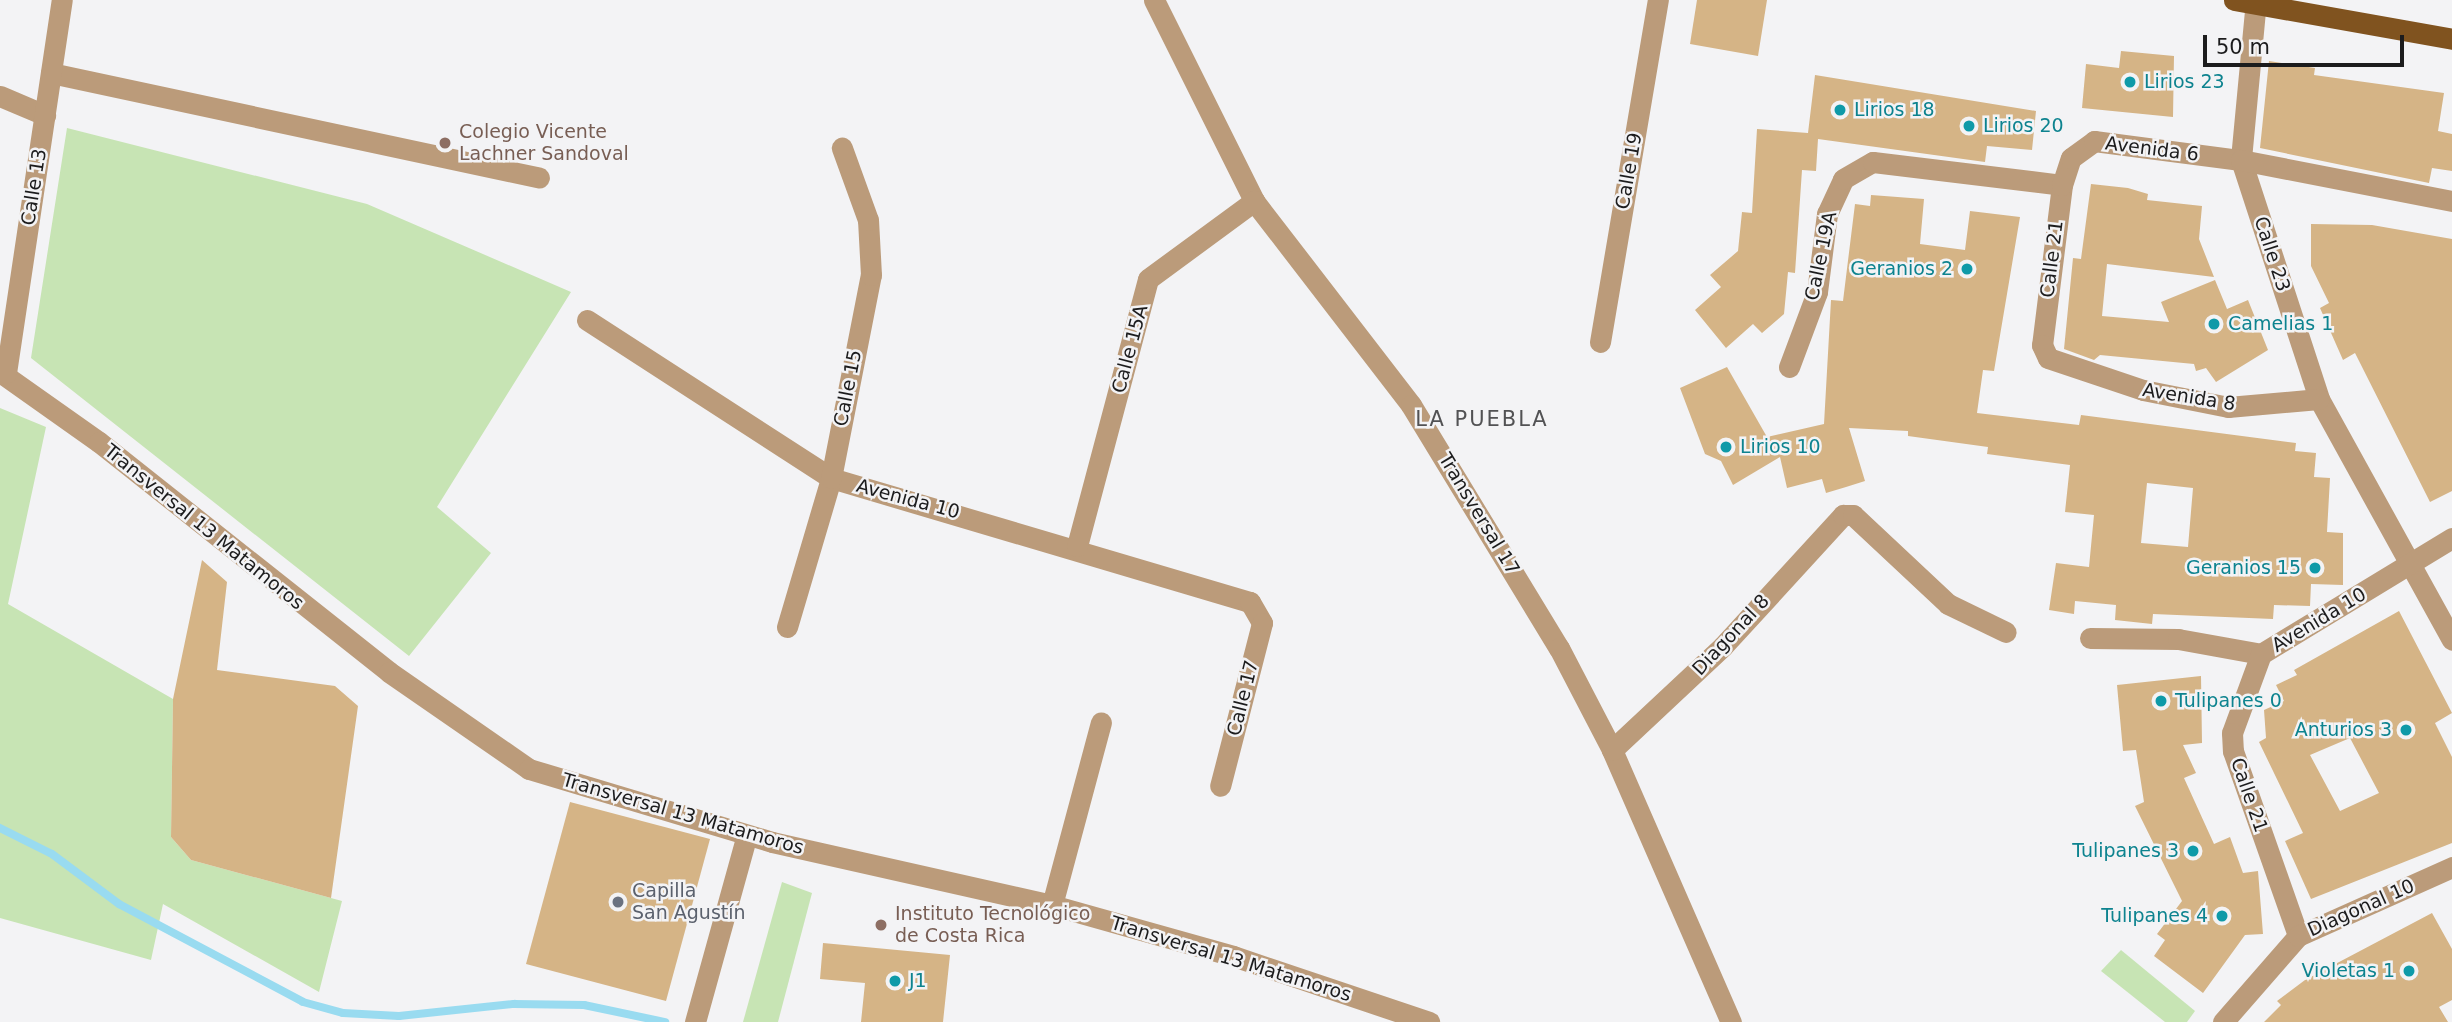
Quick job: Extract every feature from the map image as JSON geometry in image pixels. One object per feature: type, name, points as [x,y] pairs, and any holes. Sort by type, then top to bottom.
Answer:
[{"type":"main road","points":[[2234,0],[2452,39]]},
{"type":"street","name":"Calle 13","points":[[3,373],[62,0]]},
{"type":"street","name":"Transversal 17","points":[[1154,0],[1254,201],[1457,474],[1612,750],[1731,1022]]},
{"type":"street","name":"Calle 19","points":[[1600,342],[1658,0]]},
{"type":"street","name":"Calle 23","points":[[2256,2],[2241,160],[2319,399],[2415,564],[2452,640]]},
{"type":"street","points":[[51,73],[539,178]]},
{"type":"street","points":[[0,96],[45,115]]},
{"type":"street","name":"Avenida 6","points":[[2062,185],[2071,158],[2094,141],[2241,160],[2452,201]]},
{"type":"street","name":"Calle 15","points":[[787,627],[831,478],[872,245],[842,148]]},
{"type":"street","name":"Calle 19A","points":[[1789,367],[1817,292],[1827,214],[1843,179],[1873,162],[2062,185]]},
{"type":"street","name":"Calle 21","points":[[2061,367],[2042,345],[2062,185]]},
{"type":"street","name":"Calle 15A","points":[[1077,546],[1148,279],[1254,201]]},
{"type":"street","name":"Avenida 10","points":[[587,320],[831,478],[1077,546],[1250,602],[1259,611]]},
{"type":"street","name":"Avenida 8","points":[[2061,367],[2228,407],[2319,399]]},
{"type":"street","name":"Transversal 13 Matamoros","points":[[3,373],[475,737],[529,769],[592,792],[747,835],[1052,905],[1233,956],[1429,1022]]},
{"type":"street","name":"Diagonal 8","points":[[1612,750],[1723,646],[1843,515],[1853,515],[1948,604],[2006,632]]},
{"type":"street","name":"Avenida 10","points":[[2090,638],[2178,639],[2262,654],[2415,564],[2452,538]]},
{"type":"street","name":"Calle 17","points":[[1220,786],[1262,623],[1259,611]]},
{"type":"street","name":"Calle 21","points":[[2262,654],[2232,733],[2233,751],[2298,936]]},
{"type":"street","points":[[1052,905],[1101,722]]},
{"type":"street","points":[[695,1022],[747,835]]},
{"type":"street","name":"Diagonal 10","points":[[2223,1022],[2298,936],[2452,867]]},
{"type":"green space","points":[[67,128],[367,204],[571,292],[437,507],[491,553],[409,656],[31,358]]},
{"type":"green space","points":[[0,408],[46,427],[8,604],[173,699],[171,837],[191,860],[342,901],[319,992],[163,904],[151,960],[0,918]]},
{"type":"green space","points":[[782,882],[812,893],[778,1022],[743,1022]]},
{"type":"green space","points":[[2121,950],[2195,1011],[2187,1022],[2165,1022],[2101,971]]},
{"type":"building","points":[[1697,0],[1767,0],[1758,56],[1690,44]]},
{"type":"building","name":"Lirios 23","points":[[2121,51],[2174,56],[2173,117],[2082,108],[2086,64],[2119,68]]},
{"type":"building","points":[[2269,61],[2315,68],[2314,75],[2444,93],[2438,131],[2452,134],[2452,171],[2432,168],[2429,183],[2260,148]]},
{"type":"building","points":[[1815,75],[2036,111],[2032,150],[1987,146],[1985,162],[1818,139],[1816,171],[1802,170],[1795,273],[1788,272],[1784,314],[1762,333],[1753,324],[1726,348],[1695,310],[1721,287],[1710,275],[1738,251],[1742,212],[1752,213],[1757,129],[1808,133]]},
{"type":"building","points":[[2091,184],[2128,188],[2148,194],[2147,200],[2202,206],[2199,239],[2214,277],[2107,264],[2102,316],[2169,322],[2161,302],[2215,280],[2227,309],[2248,300],[2268,350],[2216,382],[2206,368],[2196,371],[2194,364],[2100,355],[2094,360],[2064,349],[2073,258],[2081,259]]},
{"type":"building","points":[[1871,195],[1924,199],[1920,244],[1965,250],[1970,211],[2020,217],[1994,371],[1983,370],[1977,413],[2079,425],[2081,415],[2296,443],[2295,451],[2316,453],[2314,477],[2330,478],[2327,532],[2343,533],[2343,585],[2311,584],[2310,606],[2274,605],[2273,619],[2153,614],[2152,624],[2115,620],[2116,605],[2075,601],[2074,614],[2049,610],[2056,563],[2089,567],[2094,515],[2065,512],[2070,465],[1987,454],[1988,447],[1908,436],[1908,431],[1849,428],[1865,481],[1846,487],[1826,493],[1822,479],[1787,488],[1780,457],[1733,485],[1721,461],[1705,454],[1680,388],[1727,367],[1767,437],[1824,424],[1831,300],[1843,301],[1855,204],[1870,206]],"holes":[[[2147,483],[2193,488],[2188,547],[2141,543]]]},
{"type":"building","points":[[2311,224],[2372,225],[2452,239],[2452,491],[2430,502],[2355,353],[2343,360],[2320,308],[2329,303],[2311,266]]},
{"type":"building","points":[[202,560],[227,582],[217,670],[335,686],[358,706],[331,898],[191,860],[171,837],[173,699]]},
{"type":"building","points":[[2399,611],[2452,713],[2435,723],[2452,757],[2452,843],[2311,899],[2285,841],[2303,833],[2259,742],[2266,738],[2264,710],[2284,701],[2276,685],[2297,675],[2294,670]],"holes":[[[2350,738],[2379,793],[2340,811],[2310,755]]]},
{"type":"building","points":[[2201,676],[2202,743],[2183,745],[2196,773],[2184,778],[2214,844],[2230,837],[2243,873],[2258,871],[2263,934],[2245,935],[2203,993],[2154,956],[2165,940],[2157,934],[2182,901],[2135,806],[2144,802],[2136,750],[2123,751],[2117,685]]},
{"type":"building","name":"Capilla San Agustín","points":[[570,802],[710,839],[666,1001],[526,964]]},
{"type":"building","points":[[2432,913],[2452,949],[2452,1000],[2439,1007],[2448,1022],[2264,1022],[2281,1005],[2277,1001],[2305,980]]},
{"type":"building","name":"J1","points":[[823,943],[950,955],[943,1022],[861,1022],[865,983],[820,979]]},
{"type":"waterway","points":[[0,828],[52,854],[119,904],[303,1002],[343,1013],[399,1016],[514,1004],[584,1005],[665,1022]]},
{"type":"place","name":"Lirios 23","points":[[2130,82]]},
{"type":"place","name":"Lirios 18","points":[[1840,110]]},
{"type":"place","name":"Lirios 20","points":[[1969,126]]},
{"type":"place","name":"Colegio Vicente Lachner Sandoval","points":[[445,143]]},
{"type":"place","name":"Geranios 2","points":[[1967,269]]},
{"type":"place","name":"Camelias 1","points":[[2214,324]]},
{"type":"place","name":"Lirios 10","points":[[1726,447]]},
{"type":"place","name":"Geranios 15","points":[[2315,568]]},
{"type":"place","name":"Tulipanes 0","points":[[2161,701]]},
{"type":"place","name":"Anturios 3","points":[[2406,730]]},
{"type":"place","name":"Tulipanes 3","points":[[2193,851]]},
{"type":"place","name":"Capilla San Agustín","points":[[618,902]]},
{"type":"place","name":"Tulipanes 4","points":[[2222,916]]},
{"type":"place","name":"Instituto Tecnológico de Costa Rica","points":[[881,925]]},
{"type":"place","name":"Violetas 1","points":[[2409,971]]},
{"type":"place","name":"J1","points":[[895,981]]},
{"type":"district","name":"LA PUEBLA","points":[[1482,419]]}]
